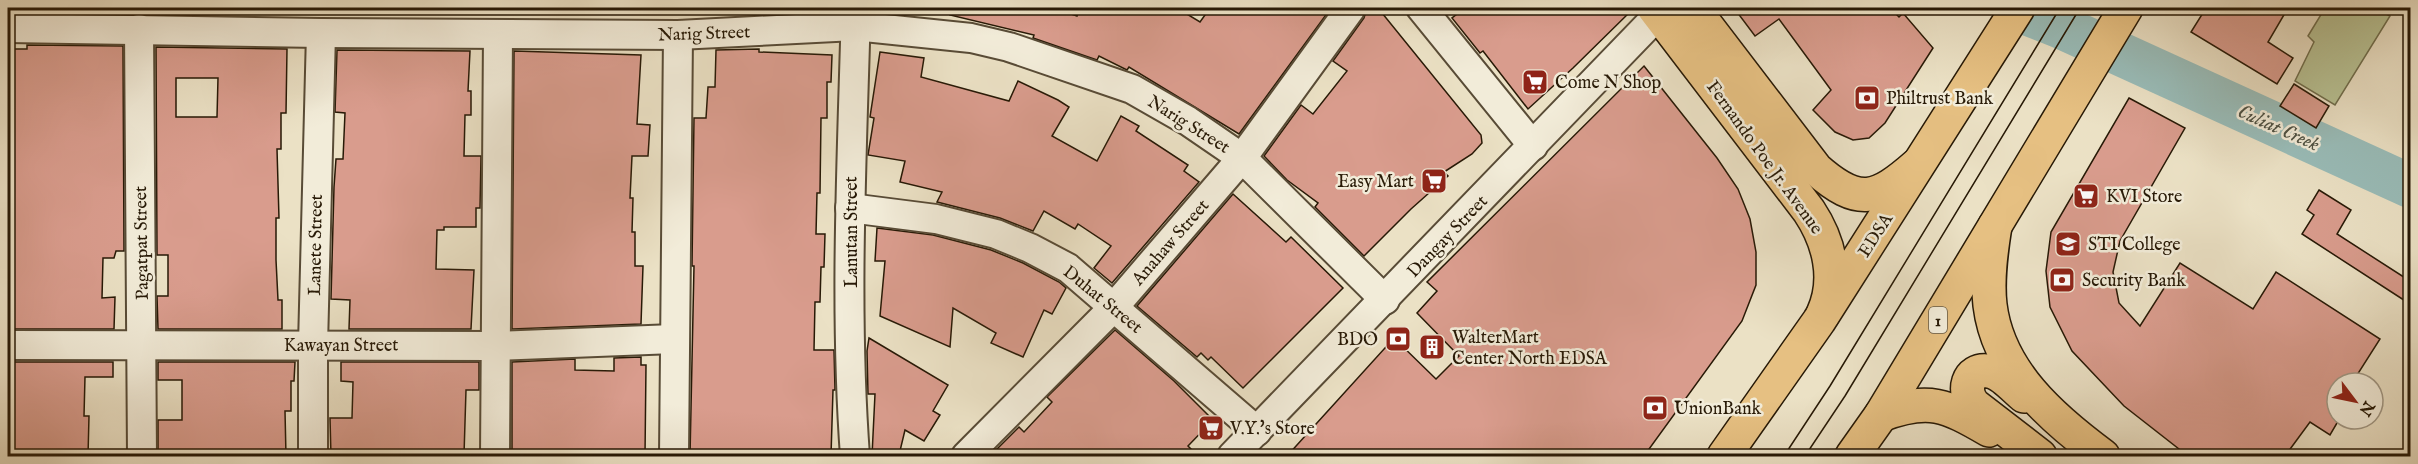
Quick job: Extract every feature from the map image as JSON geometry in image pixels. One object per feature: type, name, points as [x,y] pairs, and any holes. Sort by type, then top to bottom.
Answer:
[{"type":"main road","name":"Fernando Poe Jr. Avenue","points":[[1693,8],[1815,169],[1838,186],[1863,195],[1880,192],[1889,189],[1921,162]]},
{"type":"main road","name":"EDSA","points":[[1724,456],[1819,321],[2018,8]]},
{"type":"main road","name":"1","points":[[1852,456],[1881,415],[2124,9]]},
{"type":"main road","name":"Fernando Poe Jr. Avenue","points":[[1657,11],[1809,211],[1823,233],[1829,260],[1831,285],[1827,305],[1819,321]]},
{"type":"main road","points":[[1995,226],[1990,263],[1990,304],[2001,344],[2020,379],[2073,434]]},
{"type":"main road","points":[[2038,456],[1970,400],[1966,388],[1970,379],[1977,372],[1987,371],[1997,374],[2103,456]]},
{"type":"main road","points":[[1881,415],[1913,405],[1941,406],[1962,414],[2038,456]]},
{"type":"street","name":"Anahaw Street","points":[[966,456],[1114,307],[1242,158],[1351,8]]},
{"type":"street","points":[[1421,8],[1533,146]]},
{"type":"street","name":"Dangay Street","points":[[1232,456],[1533,146],[1657,11]]},
{"type":"street","name":"Narig Street","points":[[8,28],[678,35],[856,17],[971,38],[1009,47],[1047,62],[1132,89],[1188,121],[1242,158],[1385,300]]},
{"type":"street","name":"Lanutan Street","points":[[855,456],[851,349],[850,208],[856,17]]},
{"type":"street","name":"Pagatpat Street","points":[[139,28],[142,456]]},
{"type":"street","name":"Lanete Street","points":[[313,456],[313,345],[321,33]]},
{"type":"street","points":[[495,456],[498,34]]},
{"type":"street","points":[[674,456],[678,35]]},
{"type":"street","name":"Duhat Street","points":[[850,208],[936,219],[996,234],[1030,248],[1068,268],[1257,431]]},
{"type":"street","name":"Kawayan Street","points":[[8,345],[496,346],[674,339]]},
{"type":"green space","points":[[2325,8],[2375,8],[2390,16],[2335,105],[2295,81],[2314,42],[2308,36]]},
{"type":"building","points":[[29,8],[186,8],[186,14],[29,12]]},
{"type":"building","points":[[951,8],[1054,8],[1077,16],[1080,8],[1177,8],[1200,22],[1210,8],[1331,8],[1239,134],[1129,67],[1127,70],[1099,56],[1097,60],[1033,38],[1034,35],[950,15]]},
{"type":"building","points":[[1367,8],[1378,8],[1481,135],[1482,143],[1472,154],[1444,172],[1448,176],[1364,256],[1315,207],[1318,203],[1287,180],[1264,156],[1301,105],[1313,114],[1347,71],[1333,61],[1364,18]]},
{"type":"building","points":[[1465,8],[1634,8],[1528,109],[1483,51],[1480,53],[1452,18]]},
{"type":"building","points":[[1734,8],[1890,8],[1899,17],[1903,13],[1933,48],[1885,123],[1869,138],[1853,140],[1835,132],[1813,110],[1831,90],[1779,19],[1755,36]]},
{"type":"building","points":[[2206,8],[2288,8],[2268,42],[2293,58],[2277,84],[2191,32]]},
{"type":"building","points":[[27,45],[123,46],[124,251],[116,251],[114,258],[103,258],[102,298],[115,297],[114,329],[8,329],[10,108],[8,108],[8,49],[27,49]]},
{"type":"building","points":[[156,47],[287,49],[286,113],[281,113],[281,149],[277,149],[279,218],[276,218],[276,260],[278,300],[282,300],[282,329],[158,329],[157,296],[168,296],[168,255],[157,255]],"holes":[[[176,78],[218,78],[217,117],[176,117]]]},
{"type":"building","points":[[759,49],[759,52],[832,55],[831,82],[827,82],[827,118],[821,118],[820,193],[817,193],[816,234],[825,234],[820,302],[815,302],[814,350],[834,350],[835,390],[833,390],[831,456],[690,456],[694,118],[706,118],[708,87],[715,87],[716,50]]},
{"type":"building","points":[[337,50],[470,51],[468,91],[471,91],[471,115],[465,115],[464,156],[481,156],[480,208],[476,208],[476,227],[444,227],[444,230],[437,230],[436,269],[474,270],[471,329],[349,329],[350,300],[331,299],[336,159],[343,159],[345,113],[335,112]]},
{"type":"building","points":[[514,51],[641,55],[637,124],[650,125],[648,156],[632,156],[630,198],[633,198],[632,232],[635,232],[635,266],[643,266],[641,324],[512,329]]},
{"type":"building","points":[[880,52],[924,58],[921,77],[1009,101],[1018,81],[1058,100],[1069,107],[1052,136],[1097,161],[1121,116],[1139,126],[1136,131],[1188,165],[1184,171],[1199,182],[1112,283],[1094,268],[1111,246],[1078,224],[1075,229],[1044,211],[1033,231],[1000,218],[937,202],[942,192],[900,182],[905,161],[868,155],[874,118],[870,117]]},
{"type":"building","points":[[1644,66],[1717,158],[1738,189],[1750,219],[1756,252],[1756,285],[1742,321],[1644,456],[1287,456],[1394,338],[1436,379],[1459,356],[1417,313],[1437,291],[1427,282]]},
{"type":"building","points":[[2294,84],[2329,106],[2316,128],[2280,106]]},
{"type":"building","points":[[2129,98],[2185,128],[2120,241],[2113,272],[2119,303],[2140,326],[2180,263],[2253,309],[2276,272],[2380,339],[2360,371],[2325,371],[2325,431],[2332,431],[2330,435],[2310,422],[2285,456],[2188,456],[2124,406],[2072,351],[2050,307],[2046,271],[2051,232]]},
{"type":"building","points":[[2319,190],[2351,210],[2337,234],[2410,281],[2410,304],[2302,234],[2314,215],[2307,210]]},
{"type":"building","points":[[1233,194],[1286,242],[1291,237],[1343,288],[1243,388],[1211,357],[1208,360],[1201,353],[1197,357],[1137,306]]},
{"type":"building","points":[[877,228],[933,235],[991,250],[1023,263],[1066,288],[1052,314],[1044,310],[1023,357],[991,343],[996,333],[953,308],[950,347],[880,316],[885,261],[875,261]]},
{"type":"building","points":[[1115,330],[1174,381],[1213,420],[1188,446],[1198,456],[990,456],[1019,427],[1024,432],[1052,402],[1047,397]]},
{"type":"building","points":[[869,338],[948,385],[933,411],[940,415],[924,441],[905,430],[900,451],[896,456],[872,456],[875,394],[868,394]]},
{"type":"building","points":[[641,357],[641,365],[646,365],[645,456],[512,456],[512,362],[575,359],[575,370],[614,371],[614,358]]},
{"type":"building","points":[[8,362],[113,362],[113,377],[85,377],[84,416],[89,416],[88,456],[8,456]]},
{"type":"building","points":[[158,362],[295,362],[294,381],[291,381],[291,411],[285,411],[286,456],[158,456],[158,420],[182,420],[182,380],[158,380]]},
{"type":"building","points":[[341,362],[479,362],[479,390],[466,390],[464,455],[401,453],[401,456],[331,456],[330,418],[352,418],[353,382],[341,381]]},
{"type":"waterway","name":"Culiat Creek","points":[[2013,8],[2059,26],[2410,186]]},
{"type":"tram line","points":[[1784,456],[1830,386],[2060,8]]},
{"type":"tram line","points":[[1805,456],[1845,396],[2080,8]]},
{"type":"place","name":"Come N Shop","points":[[1535,82]]},
{"type":"place","name":"Philtrust Bank","points":[[1867,98]]},
{"type":"place","name":"Easy Mart","points":[[1434,181]]},
{"type":"place","name":"KVI Store","points":[[2086,196]]},
{"type":"place","name":"STI College","points":[[2068,244]]},
{"type":"place","name":"Security Bank","points":[[2062,280]]},
{"type":"place","name":"BDO","points":[[1398,339]]},
{"type":"place","name":"WalterMart Center North EDSA","points":[[1432,347]]},
{"type":"place","name":"UnionBank","points":[[1655,408]]},
{"type":"place","name":"V.Y.'s Store","points":[[1211,428]]}]
